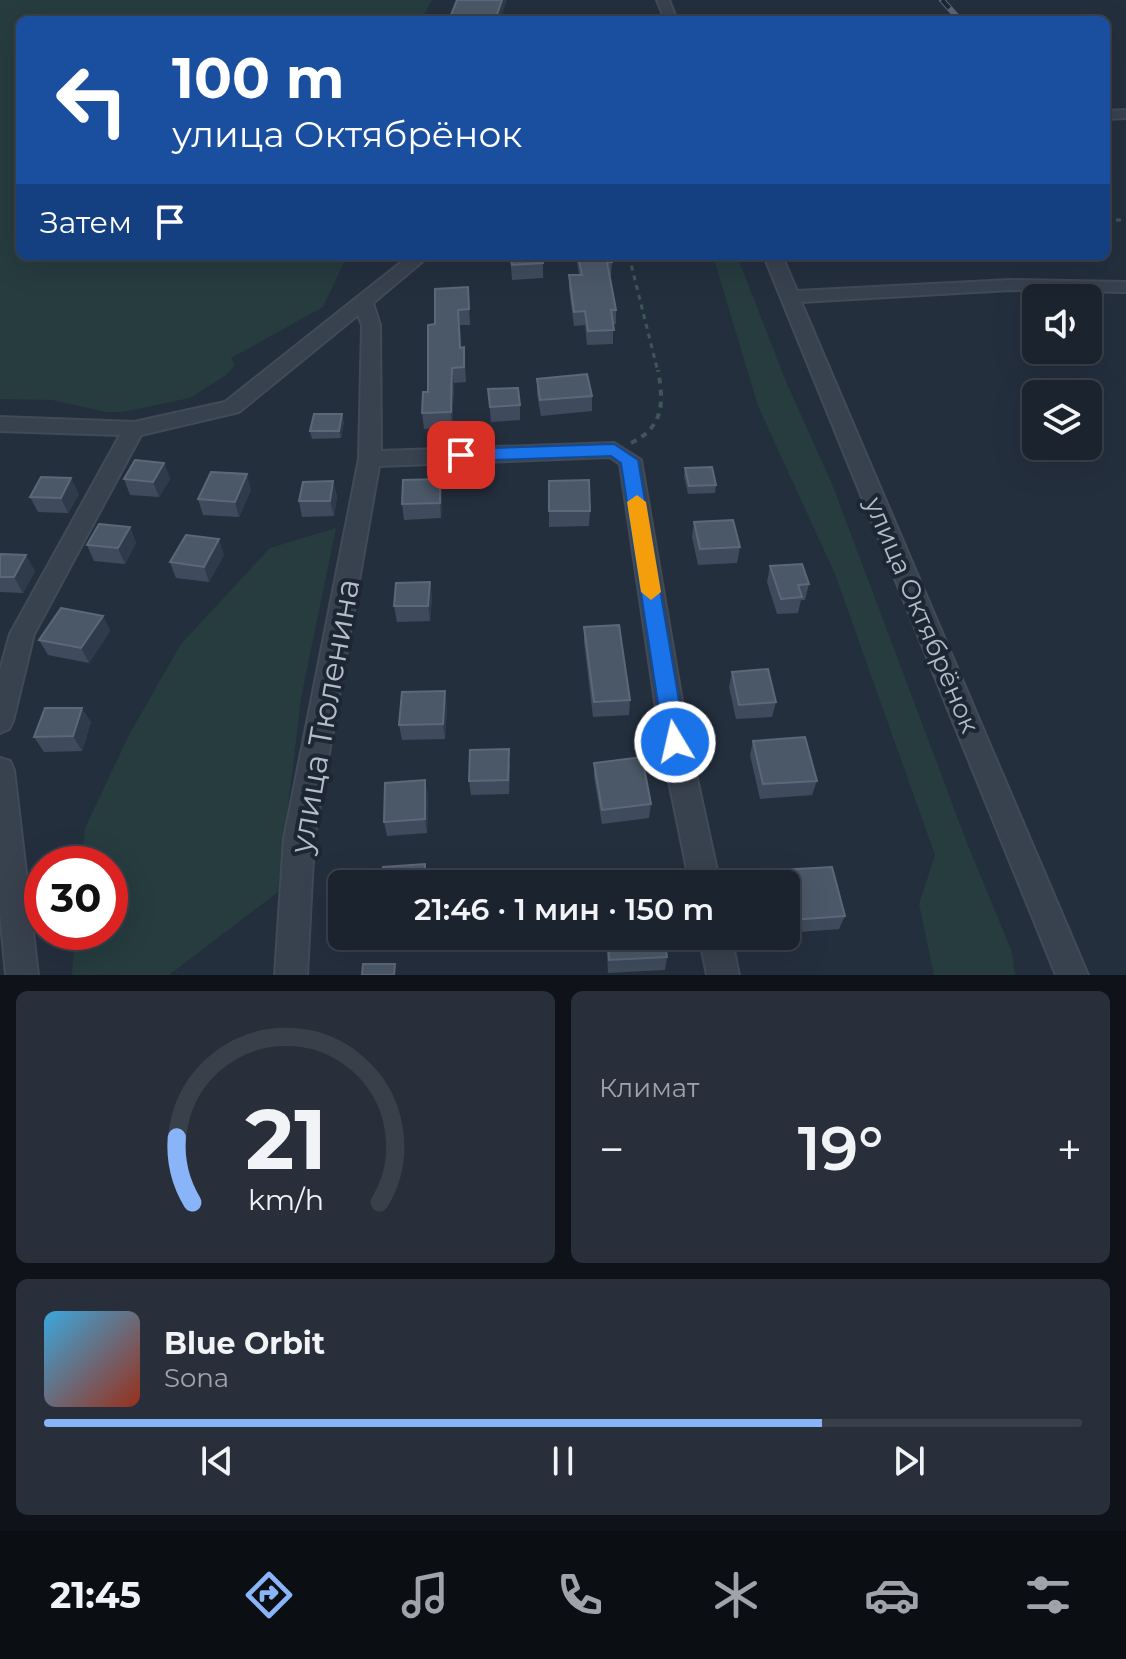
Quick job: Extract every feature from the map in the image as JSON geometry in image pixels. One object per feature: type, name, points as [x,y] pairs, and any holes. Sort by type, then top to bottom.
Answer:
[{"type":"street","points":[[0,424],[134,429],[174,423],[232,407],[415,260]]},
{"type":"street","name":"улица Октябрёнок","points":[[775,260],[1072,975]]},
{"type":"street","points":[[790,297],[1010,285],[1126,287]]},
{"type":"street","name":"улица Тюленина","points":[[291,975],[299,839],[370,459],[371,325],[363,302]]},
{"type":"street","points":[[0,721],[22,634],[134,429]]},
{"type":"street","points":[[370,459],[614,450],[630,460],[675,742],[702,870]]},
{"type":"street","points":[[0,770],[15,970]]},
{"type":"street","points":[[718,950],[723,975]]},
{"type":"path","points":[[614,450],[646,437],[661,415],[661,389],[630,260]]},
{"type":"green space","points":[[0,0],[432,0],[423,16],[16,16],[16,260],[345,260],[323,307],[231,358],[235,365],[226,375],[190,398],[122,412],[106,412],[52,400],[0,399]]},
{"type":"green space","points":[[714,260],[739,260],[787,384],[832,484],[967,843],[1012,952],[1015,975],[934,975],[919,904],[935,855],[835,574],[758,406]]},
{"type":"green space","points":[[336,528],[301,698],[278,892],[169,975],[72,975],[74,950],[128,950],[128,846],[83,846],[85,828],[130,733],[181,644],[270,548]]},
{"type":"building","points":[[457,0],[502,0],[496,16],[451,16]]},
{"type":"building","points":[[511,260],[543,260],[543,263],[512,265]]},
{"type":"building","points":[[579,260],[611,260],[607,262],[616,310],[611,310],[614,330],[588,331],[585,311],[574,312],[569,275],[582,275]]},
{"type":"building","points":[[468,287],[469,309],[458,310],[464,367],[452,368],[451,412],[422,413],[423,392],[428,392],[428,325],[435,324],[435,289]]},
{"type":"building","points":[[587,374],[592,396],[540,400],[537,379]]},
{"type":"building","points":[[518,388],[520,405],[490,407],[488,389]]},
{"type":"building","points":[[314,414],[342,414],[339,431],[310,431]]},
{"type":"building","points":[[135,460],[164,463],[153,482],[124,479]]},
{"type":"building","points":[[712,467],[716,485],[689,486],[685,468]]},
{"type":"building","points":[[211,472],[247,474],[235,502],[198,499]]},
{"type":"building","points":[[41,477],[71,478],[61,498],[30,497]]},
{"type":"building","points":[[440,479],[440,503],[402,504],[403,480]]},
{"type":"building","points":[[589,480],[590,511],[549,511],[549,481]]},
{"type":"building","points":[[333,481],[330,501],[299,501],[303,482]]},
{"type":"building","points":[[733,520],[740,547],[700,549],[694,522]]},
{"type":"building","points":[[99,524],[130,527],[118,548],[87,545]]},
{"type":"building","points":[[186,535],[219,539],[204,567],[170,562]]},
{"type":"building","points":[[0,554],[26,555],[14,577],[0,577]]},
{"type":"building","points":[[802,564],[809,584],[798,585],[802,597],[781,599],[770,566]]},
{"type":"building","points":[[430,582],[428,606],[394,606],[396,583]]},
{"type":"building","points":[[61,608],[103,616],[81,648],[39,640]]},
{"type":"building","points":[[619,625],[630,700],[594,702],[584,627]]},
{"type":"building","points":[[768,669],[776,702],[739,705],[732,672]]},
{"type":"building","points":[[445,691],[443,724],[399,725],[402,692]]},
{"type":"building","points":[[45,708],[82,708],[73,736],[34,737]]},
{"type":"building","points":[[805,737],[817,781],[763,784],[753,741]]},
{"type":"building","points":[[509,749],[508,780],[469,781],[470,750]]},
{"type":"building","points":[[642,757],[651,804],[602,810],[594,763]]},
{"type":"building","points":[[425,780],[425,819],[384,822],[385,783]]},
{"type":"building","points":[[425,864],[425,870],[383,870],[383,867]]},
{"type":"building","points":[[832,867],[845,916],[800,919],[800,870],[780,870]]},
{"type":"building","points":[[609,950],[666,950],[667,957],[609,960]]},
{"type":"building","points":[[363,964],[395,964],[394,975],[362,975]]},
{"type":"railway","points":[[942,0],[956,16]]},
{"type":"slow traffic","points":[[637,502],[651,592]]},
{"type":"route","points":[[461,455],[614,450],[630,460],[675,742]]}]
